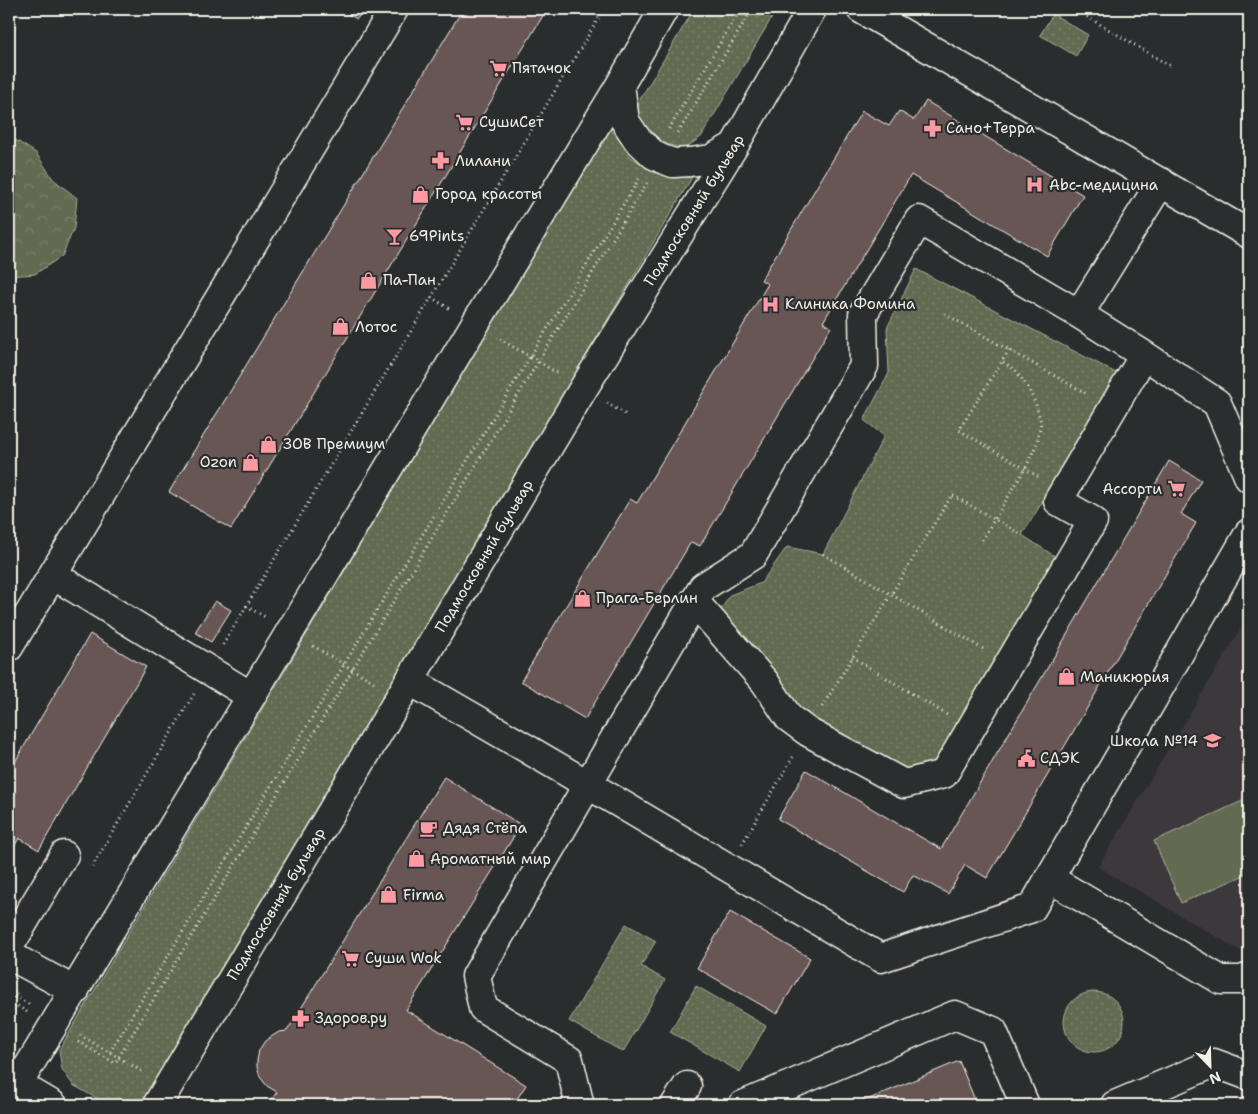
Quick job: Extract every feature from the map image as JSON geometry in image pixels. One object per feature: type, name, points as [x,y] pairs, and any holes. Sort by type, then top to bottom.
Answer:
[{"type":"street","points":[[9,648],[394,9]]},
{"type":"street","points":[[52,1105],[13,1081],[55,1024],[664,9]]},
{"type":"street","name":"Подмосковный бульвар","points":[[163,1096],[583,389],[734,146],[812,9]]},
{"type":"street","points":[[861,9],[1249,234]]},
{"type":"street","points":[[620,85],[625,121],[637,139],[658,157],[673,163],[711,159],[734,146]]},
{"type":"street","points":[[1079,314],[1161,182]]},
{"type":"street","points":[[576,1105],[579,1102],[569,1060],[483,1008],[476,976],[703,587],[753,555],[829,426],[864,366],[863,314],[919,220],[1079,314],[1144,354],[1217,403],[1249,478]]},
{"type":"street","points":[[694,602],[765,682],[789,718],[815,720],[904,784],[944,774],[1093,521],[1058,501],[1144,354]]},
{"type":"street","points":[[410,681],[881,958],[1032,908],[1249,533]]},
{"type":"street","points":[[53,574],[251,696]]},
{"type":"street","points":[[9,947],[64,855]]},
{"type":"street","points":[[1049,878],[1221,980],[1241,980],[1249,976]]},
{"type":"street","points":[[9,954],[75,991]]},
{"type":"street","points":[[743,1105],[955,1016],[993,1031],[1024,1105]]},
{"type":"street","points":[[1115,1105],[1214,1063],[1249,1076]]},
{"type":"path","points":[[88,874],[246,606],[604,9]]},
{"type":"path","points":[[15,996],[115,1063],[538,362],[658,157],[740,9]]},
{"type":"path","points":[[110,1052],[530,357],[752,9]]},
{"type":"path","points":[[1074,9],[1172,67]]},
{"type":"path","points":[[431,297],[625,414]]},
{"type":"path","points":[[945,314],[1094,398]]},
{"type":"path","points":[[1009,350],[959,430],[1046,481]]},
{"type":"path","points":[[982,540],[1025,469],[1037,443],[1041,422],[1028,386],[1016,371],[1002,361]]},
{"type":"path","points":[[727,868],[852,657],[952,495],[1022,535]]},
{"type":"path","points":[[823,554],[987,651]]},
{"type":"path","points":[[246,606],[267,618]]},
{"type":"path","points":[[311,645],[381,686]]},
{"type":"path","points":[[852,657],[948,716]]},
{"type":"path","points":[[9,1007],[32,967]]},
{"type":"path","points":[[9,1016],[16,1005],[110,1052],[163,1096],[198,1105]]},
{"type":"shaded area","name":"Школа №14","points":[[1249,615],[1249,956],[1098,867]]},
{"type":"green space","points":[[694,9],[777,9],[701,137],[684,149],[667,144],[645,131],[636,118],[639,101]]},
{"type":"green space","points":[[1053,14],[1088,35],[1076,56],[1040,35]]},
{"type":"green space","points":[[613,120],[616,133],[631,157],[656,173],[667,175],[697,169],[146,1098],[124,1104],[101,1101],[73,1085],[62,1069],[59,1050]]},
{"type":"green space","points":[[9,136],[36,153],[53,179],[77,198],[74,228],[62,256],[35,274],[9,276]]},
{"type":"green space","points":[[916,269],[1120,375],[1022,535],[1062,561],[940,766],[904,777],[811,726],[720,611],[730,595],[761,583],[787,547],[823,554],[884,436],[864,420],[889,373],[887,328]]},
{"type":"green space","points":[[1249,798],[1249,873],[1181,903],[1154,841]]},
{"type":"green space","points":[[626,924],[656,941],[641,966],[665,980],[623,1052],[569,1021]]},
{"type":"green space","points":[[696,986],[766,1026],[740,1072],[670,1032]]},
{"type":"green space","points":[[1088,992],[1100,992],[1111,997],[1119,1005],[1124,1016],[1122,1034],[1111,1047],[1100,1052],[1088,1052],[1077,1047],[1069,1039],[1064,1028],[1064,1016],[1069,1005],[1077,997]]},
{"type":"building","points":[[338,9],[363,9],[357,19]]},
{"type":"building","points":[[463,9],[547,9],[231,529],[169,492]]},
{"type":"building","points":[[926,101],[1083,195],[1047,256],[911,175],[823,322],[831,327],[700,546],[691,542],[585,719],[521,681],[630,499],[637,503],[768,284],[761,280],[862,111],[889,126],[899,111],[914,120]]},
{"type":"building","points":[[1169,461],[1201,480],[1181,514],[1196,523],[987,878],[965,865],[948,894],[913,875],[903,892],[778,819],[806,770],[941,849]]},
{"type":"building","points":[[215,601],[231,610],[211,642],[195,632]]},
{"type":"building","points":[[90,634],[146,667],[39,850],[19,838],[9,856],[9,772]]},
{"type":"building","points":[[444,777],[521,825],[406,1010],[526,1085],[513,1105],[282,1105],[272,1099],[277,1092],[267,1086],[260,1077],[257,1067],[259,1050],[269,1038],[279,1032],[287,1031]]},
{"type":"building","points":[[730,912],[810,958],[777,1014],[697,968]]},
{"type":"building","points":[[959,1061],[977,1105],[855,1105]]},
{"type":"place","name":"Пятачок","points":[[498,68]]},
{"type":"place","name":"СушиСет","points":[[465,122]]},
{"type":"place","name":"Сано+Терра","points":[[932,128]]},
{"type":"place","name":"Лилани","points":[[441,161]]},
{"type":"place","name":"Abc-медицина","points":[[1035,185]]},
{"type":"place","name":"Город красоты","points":[[421,194]]},
{"type":"place","name":"69Pints","points":[[395,236]]},
{"type":"place","name":"Па-Пан","points":[[369,280]]},
{"type":"place","name":"Клиника Фомина","points":[[771,304]]},
{"type":"place","name":"Лотос","points":[[341,327]]},
{"type":"place","name":"ЗОВ Премиум","points":[[269,444]]},
{"type":"place","name":"Ozon","points":[[251,462]]},
{"type":"place","name":"Ассорти","points":[[1176,489]]},
{"type":"place","name":"Прага-Берлин","points":[[582,598]]},
{"type":"place","name":"Маникюрия","points":[[1066,677]]},
{"type":"place","name":"Школа №14","points":[[1212,741]]},
{"type":"place","name":"СДЭК","points":[[1026,758]]},
{"type":"place","name":"Дядя Стёпа","points":[[429,828]]},
{"type":"place","name":"Ароматный мир","points":[[416,859]]},
{"type":"place","name":"Firma","points":[[389,895]]},
{"type":"place","name":"Суши Wok","points":[[351,958]]},
{"type":"place","name":"Здоров.ру","points":[[301,1018]]}]
